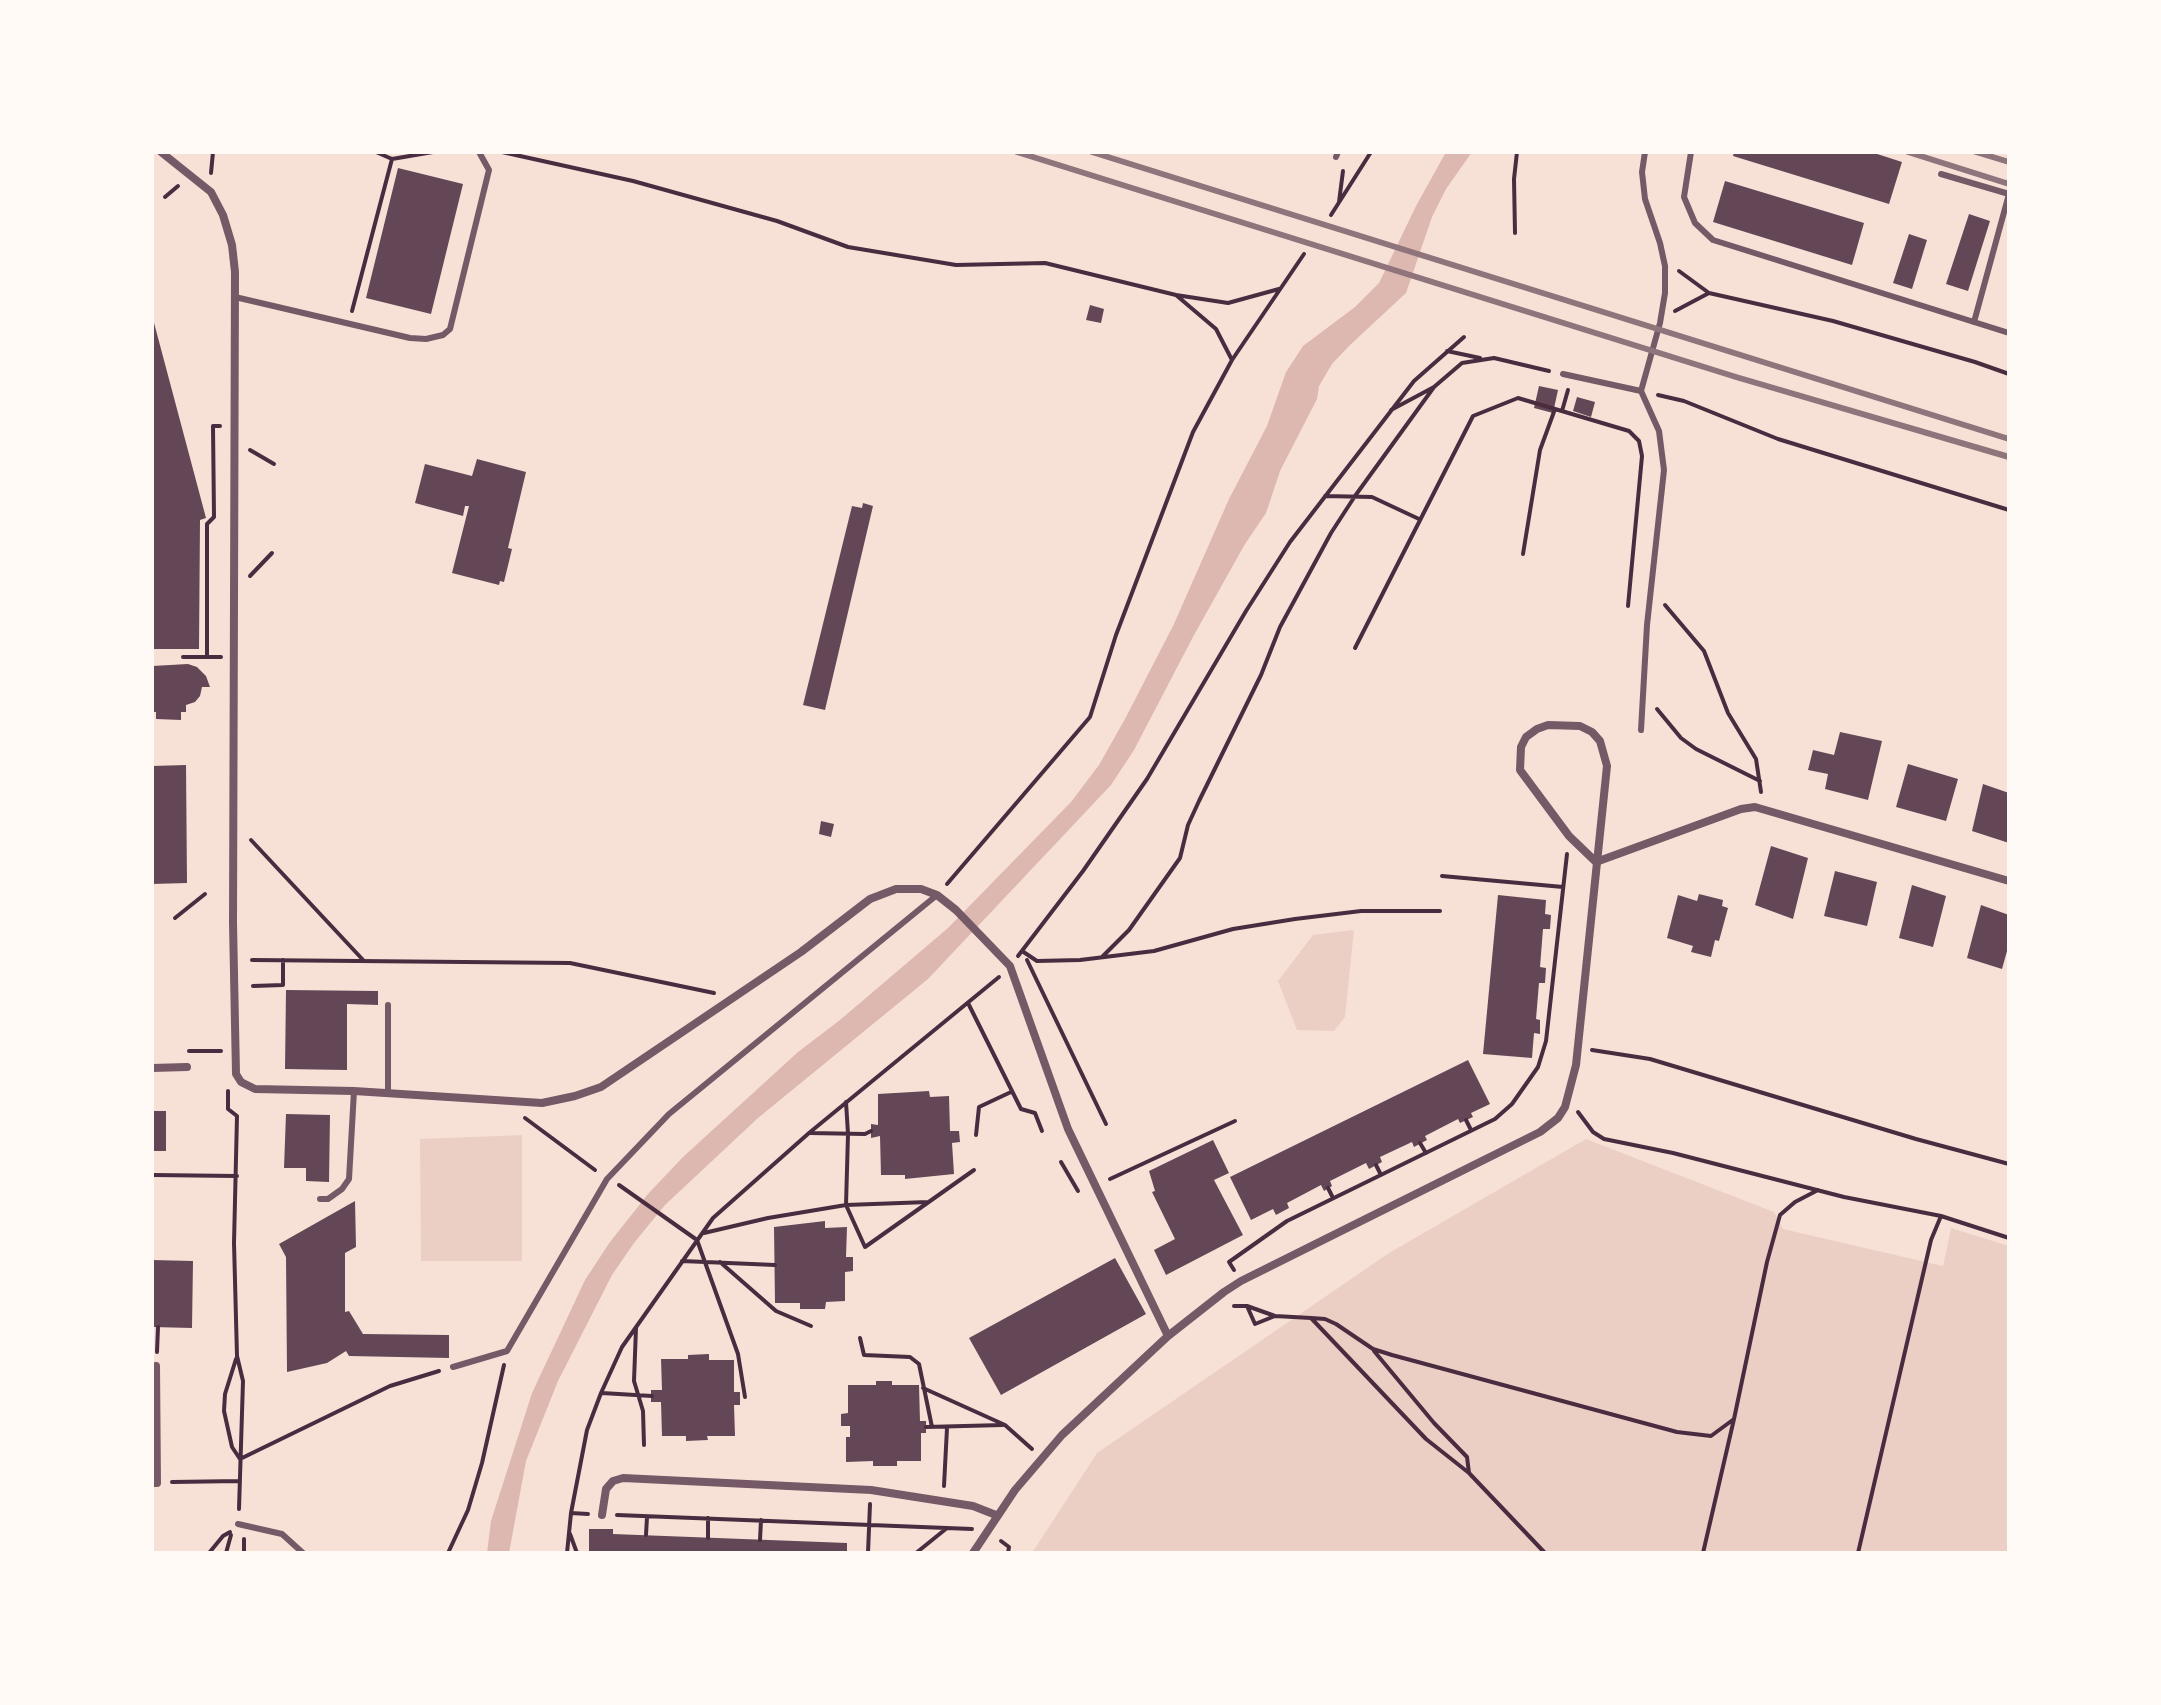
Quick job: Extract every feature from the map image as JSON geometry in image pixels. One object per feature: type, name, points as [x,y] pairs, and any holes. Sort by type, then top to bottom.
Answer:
[{"type":"street","points":[[161,152],[211,192],[223,215],[232,245],[235,297],[233,923],[236,1074],[241,1082],[255,1089],[354,1091],[542,1103],[575,1096],[601,1087],[801,952],[870,899],[896,889],[921,889],[937,895],[1010,966],[1068,1129],[1168,1336]]},
{"type":"street","points":[[973,1553],[996,1515],[1042,1458],[1097,1401],[1203,1308],[1241,1281],[1551,1126],[1565,1107],[1576,1065],[1607,766],[1605,753],[1592,732],[1580,726],[1548,725],[1526,737],[1521,747],[1520,770],[1569,836],[1596,862]]},
{"type":"street","points":[[1596,862],[1741,809],[1763,809],[2009,881]]},
{"type":"street","points":[[152,1068],[187,1067]]},
{"type":"street","points":[[155,1483],[156,1366]]},
{"type":"street","points":[[602,1515],[606,1489],[613,1481],[623,1478],[871,1490],[973,1506],[996,1515]]},
{"type":"lane","points":[[235,297],[410,338],[436,338],[450,329],[489,170],[479,152]]},
{"type":"lane","points":[[1641,730],[1664,470],[1659,431],[1641,391],[1665,293],[1663,257],[1645,199],[1642,172],[1645,152]]},
{"type":"lane","points":[[1682,152],[1691,153],[1684,197],[1695,223],[1713,240],[2009,333]]},
{"type":"lane","points":[[1941,174],[2009,194],[1974,322]]},
{"type":"lane","points":[[1563,374],[1641,391]]},
{"type":"lane","points":[[453,1367],[507,1351],[607,1179],[669,1114],[937,895]]},
{"type":"lane","points":[[388,1005],[388,1093]]},
{"type":"lane","points":[[320,1199],[328,1199],[342,1189],[349,1179],[354,1091]]},
{"type":"lane","points":[[236,1527],[282,1534],[303,1553]]},
{"type":"path","points":[[376,152],[392,159],[433,152]]},
{"type":"path","points":[[502,152],[633,181],[777,221],[848,247],[956,265],[1045,263],[1176,295],[1228,303],[1280,289]]},
{"type":"path","points":[[1331,215],[1371,152]]},
{"type":"path","points":[[1337,154],[1344,162],[1338,204]]},
{"type":"path","points":[[1515,233],[1518,154]]},
{"type":"path","points":[[349,324],[392,159]]},
{"type":"path","points":[[937,895],[1090,717],[1116,635],[1193,432],[1232,360],[1304,254]]},
{"type":"path","points":[[1663,257],[1709,293],[1833,321],[2009,374]]},
{"type":"path","points":[[1660,320],[1709,293]]},
{"type":"path","points":[[1176,295],[1216,329],[1232,360]]},
{"type":"path","points":[[1447,351],[1485,359]]},
{"type":"path","points":[[1390,410],[1434,387],[1462,363],[1494,358],[1563,374]]},
{"type":"path","points":[[1562,411],[1573,376]]},
{"type":"path","points":[[1102,957],[1129,930],[1180,858],[1188,825],[1261,675],[1280,627],[1331,533],[1434,387]]},
{"type":"path","points":[[1641,391],[1684,401],[1778,439],[2009,510]]},
{"type":"path","points":[[1355,648],[1473,416],[1518,398],[1629,431],[1639,441],[1642,456],[1628,606]]},
{"type":"path","points":[[1523,554],[1540,450],[1555,409]]},
{"type":"path","points":[[207,657],[207,524],[214,517],[213,426],[235,426]]},
{"type":"path","points":[[250,450],[274,464]]},
{"type":"path","points":[[1325,496],[1372,497],[1419,519]]},
{"type":"path","points":[[250,576],[272,553]]},
{"type":"path","points":[[1652,582],[1665,606],[1704,651],[1728,713],[1756,759],[1763,809]]},
{"type":"path","points":[[183,657],[234,656]]},
{"type":"path","points":[[1644,682],[1663,720],[1681,738],[1696,749],[1760,781]]},
{"type":"path","points":[[1241,1281],[1229,1262],[1287,1221],[1495,1119],[1528,1085],[1538,1067],[1548,1027],[1569,836]]},
{"type":"path","points":[[251,840],[364,961]]},
{"type":"path","points":[[1442,876],[1563,887]]},
{"type":"path","points":[[175,918],[205,894]]},
{"type":"path","points":[[1106,1124],[1022,951],[1037,961],[1102,957],[1154,951],[1233,929],[1295,919],[1361,911],[1440,911]]},
{"type":"path","points":[[1551,922],[1560,924]]},
{"type":"path","points":[[252,960],[570,963],[732,996]]},
{"type":"path","points":[[253,986],[283,985],[283,960]]},
{"type":"path","points":[[1545,975],[1554,976]]},
{"type":"path","points":[[968,1003],[1011,1092],[1021,1109],[1035,1113],[1042,1131]]},
{"type":"path","points":[[1540,1026],[1548,1027]]},
{"type":"path","points":[[1578,1047],[1650,1059],[2009,1164]]},
{"type":"path","points":[[226,1553],[236,1527],[243,1381],[237,1356],[234,1243],[237,1116],[228,1109],[227,1094],[236,1074]]},
{"type":"path","points":[[976,1135],[979,1107],[1011,1092]]},
{"type":"path","points":[[846,1102],[846,1205],[865,1247],[974,1170]]},
{"type":"path","points":[[1565,1107],[1578,1111],[1593,1132],[1604,1139],[1941,1216],[2009,1238]]},
{"type":"path","points":[[524,1118],[697,1240],[702,1261],[738,1354],[745,1397]]},
{"type":"path","points":[[1466,1120],[1471,1130]]},
{"type":"path","points":[[1096,1186],[1235,1121]]},
{"type":"path","points":[[809,1133],[871,1131]]},
{"type":"path","points":[[1420,1143],[1426,1153]]},
{"type":"path","points":[[1061,1162],[1082,1199]]},
{"type":"path","points":[[1376,1165],[1381,1175]]},
{"type":"path","points":[[152,1175],[237,1176]]},
{"type":"path","points":[[1328,1188],[1333,1198]]},
{"type":"path","points":[[1703,1553],[1780,1215],[1795,1202],[1818,1190]]},
{"type":"path","points":[[702,1233],[846,1205],[930,1202]]},
{"type":"path","points":[[1282,1212],[1287,1221]]},
{"type":"path","points":[[1858,1553],[1931,1240],[1941,1216]]},
{"type":"path","points":[[682,1261],[775,1265]]},
{"type":"path","points":[[720,1262],[776,1311],[811,1326]]},
{"type":"path","points":[[1203,1308],[1247,1306],[1275,1316],[1325,1319],[1336,1324],[1373,1349],[1434,1423],[1467,1457],[1469,1473]]},
{"type":"path","points":[[1247,1306],[1255,1324],[1275,1316]]},
{"type":"path","points":[[1311,1318],[1426,1439],[1469,1473],[1545,1553]]},
{"type":"path","points":[[636,1326],[634,1381],[643,1411],[644,1445]]},
{"type":"path","points":[[156,1366],[158,1327]]},
{"type":"path","points":[[860,1338],[864,1355],[910,1357],[919,1364],[929,1427],[1005,1425]]},
{"type":"path","points":[[1373,1349],[1677,1432],[1711,1436],[1734,1419]]},
{"type":"path","points":[[448,1553],[468,1510],[482,1463],[507,1351]]},
{"type":"path","points":[[237,1356],[225,1394],[224,1411],[232,1447],[240,1459]]},
{"type":"path","points":[[240,1459],[390,1386],[453,1367]]},
{"type":"path","points":[[923,1388],[1005,1425],[1042,1458]]},
{"type":"path","points":[[601,1393],[652,1396]]},
{"type":"path","points":[[943,1501],[947,1428]]},
{"type":"path","points":[[155,1483],[240,1481]]},
{"type":"path","points":[[868,1553],[871,1490]]},
{"type":"path","points":[[571,1513],[986,1530]]},
{"type":"path","points":[[646,1535],[647,1517]]},
{"type":"path","points":[[708,1518],[708,1538]]},
{"type":"path","points":[[760,1540],[761,1520]]},
{"type":"path","points":[[209,1553],[223,1536],[236,1527]]},
{"type":"path","points":[[916,1553],[947,1528]]},
{"type":"path","points":[[569,1532],[577,1553]]},
{"type":"shaded area","points":[[1446,152],[1472,152],[1446,189],[1432,217],[1406,293],[1332,364],[1280,471],[1266,513],[1245,544],[1134,750],[1111,785],[928,979],[758,1118],[665,1205],[634,1243],[612,1275],[558,1381],[526,1461],[509,1553],[487,1553],[491,1521],[532,1393],[585,1280],[610,1242],[648,1194],[683,1157],[798,1052],[948,928],[1071,802],[1099,765],[1174,624],[1229,499],[1267,426],[1286,372],[1303,346],[1355,307],[1379,283]]},
{"type":"shaded area","points":[[1354,930],[1345,1017],[1334,1031],[1297,1030],[1278,981],[1313,935]]},
{"type":"shaded area","points":[[522,1135],[522,1261],[421,1261],[420,1139]]},
{"type":"shaded area","points":[[1586,1139],[1774,1212],[1783,1229],[1943,1266],[1951,1228],[2009,1246],[2009,1553],[1032,1553],[1097,1453],[1389,1253]]},
{"type":"building","points":[[1734,152],[1871,152],[1902,162],[1889,204],[1733,156]]},
{"type":"building","points":[[398,168],[463,184],[431,314],[366,298]]},
{"type":"building","points":[[1725,181],[1864,223],[1852,265],[1713,222]]},
{"type":"building","points":[[1969,214],[1990,221],[1968,291],[1946,284]]},
{"type":"building","points":[[1909,234],[1927,240],[1912,289],[1893,283]]},
{"type":"building","points":[[1090,305],[1104,309],[1101,323],[1086,320]]},
{"type":"building","points":[[153,319],[206,518],[200,520],[199,649],[152,649]]},
{"type":"building","points":[[1539,386],[1558,390],[1553,413],[1534,408]]},
{"type":"building","points":[[1577,397],[1595,402],[1591,417],[1573,411]]},
{"type":"building","points":[[477,459],[526,472],[508,548],[512,549],[504,582],[500,581],[499,585],[452,573],[469,506],[465,506],[463,516],[415,503],[425,464],[472,476]]},
{"type":"building","points":[[863,503],[873,506],[825,710],[803,705],[852,506],[862,508]]},
{"type":"building","points":[[188,664],[197,667],[206,676],[210,687],[202,687],[195,702],[186,705],[186,712],[181,712],[181,720],[156,719],[156,712],[152,712],[152,666]]},
{"type":"building","points":[[1840,732],[1882,741],[1868,800],[1825,789],[1828,774],[1808,770],[1813,750],[1834,755]]},
{"type":"building","points":[[1908,764],[1958,779],[1946,821],[1896,807]]},
{"type":"building","points":[[186,765],[187,883],[152,884],[152,766]]},
{"type":"building","points":[[1983,784],[2009,793],[2009,843],[1972,831]]},
{"type":"building","points":[[821,821],[834,824],[831,837],[819,834]]},
{"type":"building","points":[[1771,846],[1808,858],[1793,919],[1755,905]]},
{"type":"building","points":[[1835,871],[1877,882],[1867,926],[1824,916]]},
{"type":"building","points":[[1912,885],[1946,896],[1933,947],[1899,938]]},
{"type":"building","points":[[1699,894],[1723,900],[1722,906],[1728,908],[1711,957],[1691,952],[1693,946],[1667,938],[1678,895],[1697,901]]},
{"type":"building","points":[[1498,895],[1546,900],[1545,914],[1551,915],[1550,929],[1543,929],[1540,967],[1546,968],[1545,983],[1539,983],[1536,1019],[1540,1020],[1540,1034],[1534,1033],[1532,1058],[1483,1054]]},
{"type":"building","points":[[1981,905],[2009,915],[2009,944],[2002,969],[1967,958]]},
{"type":"building","points":[[286,990],[378,991],[378,1005],[347,1004],[347,1070],[285,1069]]},
{"type":"building","points":[[1468,1060],[1490,1104],[1471,1113],[1473,1117],[1460,1123],[1458,1119],[1425,1136],[1427,1140],[1414,1147],[1412,1142],[1380,1157],[1382,1162],[1369,1169],[1366,1163],[1330,1181],[1332,1186],[1324,1191],[1321,1185],[1287,1203],[1289,1208],[1276,1215],[1273,1209],[1251,1220],[1230,1177]]},
{"type":"building","points":[[929,1091],[930,1097],[949,1096],[950,1131],[959,1131],[960,1142],[952,1143],[954,1174],[905,1179],[905,1175],[881,1175],[880,1136],[871,1138],[871,1124],[878,1125],[878,1094]]},
{"type":"building","points":[[152,1111],[166,1111],[166,1151],[152,1151]]},
{"type":"building","points":[[286,1114],[330,1115],[329,1182],[306,1181],[306,1168],[284,1168]]},
{"type":"building","points":[[1213,1140],[1229,1173],[1214,1180],[1243,1235],[1166,1275],[1154,1250],[1175,1239],[1152,1192],[1155,1191],[1149,1171]]},
{"type":"building","points":[[355,1201],[356,1247],[345,1253],[345,1312],[349,1311],[363,1334],[449,1335],[449,1358],[349,1356],[346,1351],[327,1363],[287,1372],[286,1257],[279,1244]]},
{"type":"building","points":[[825,1221],[825,1228],[847,1227],[846,1257],[853,1257],[853,1271],[845,1272],[845,1301],[826,1302],[825,1309],[800,1309],[800,1303],[775,1303],[774,1227]]},
{"type":"building","points":[[1115,1258],[1146,1314],[1001,1395],[969,1338]]},
{"type":"building","points":[[152,1260],[193,1261],[192,1328],[152,1327]]},
{"type":"building","points":[[709,1354],[709,1360],[734,1360],[734,1392],[740,1392],[740,1405],[734,1405],[735,1436],[707,1436],[708,1440],[686,1441],[686,1436],[662,1436],[661,1402],[651,1402],[651,1390],[662,1390],[661,1359],[688,1359],[688,1355]]},
{"type":"building","points":[[876,1381],[892,1381],[892,1385],[919,1385],[920,1421],[926,1421],[926,1433],[921,1433],[921,1461],[897,1461],[897,1466],[873,1466],[873,1461],[846,1462],[846,1437],[850,1437],[850,1426],[841,1426],[841,1414],[848,1413],[848,1385],[876,1385]]},
{"type":"building","points":[[589,1529],[613,1529],[613,1534],[847,1543],[847,1553],[589,1553]]},
{"type":"railway","points":[[1017,152],[1736,377],[2009,457]]},
{"type":"railway","points":[[1092,152],[2009,439]]},
{"type":"railway","points":[[1908,152],[2009,184]]},
{"type":"railway","points":[[1976,152],[2009,162]]}]
